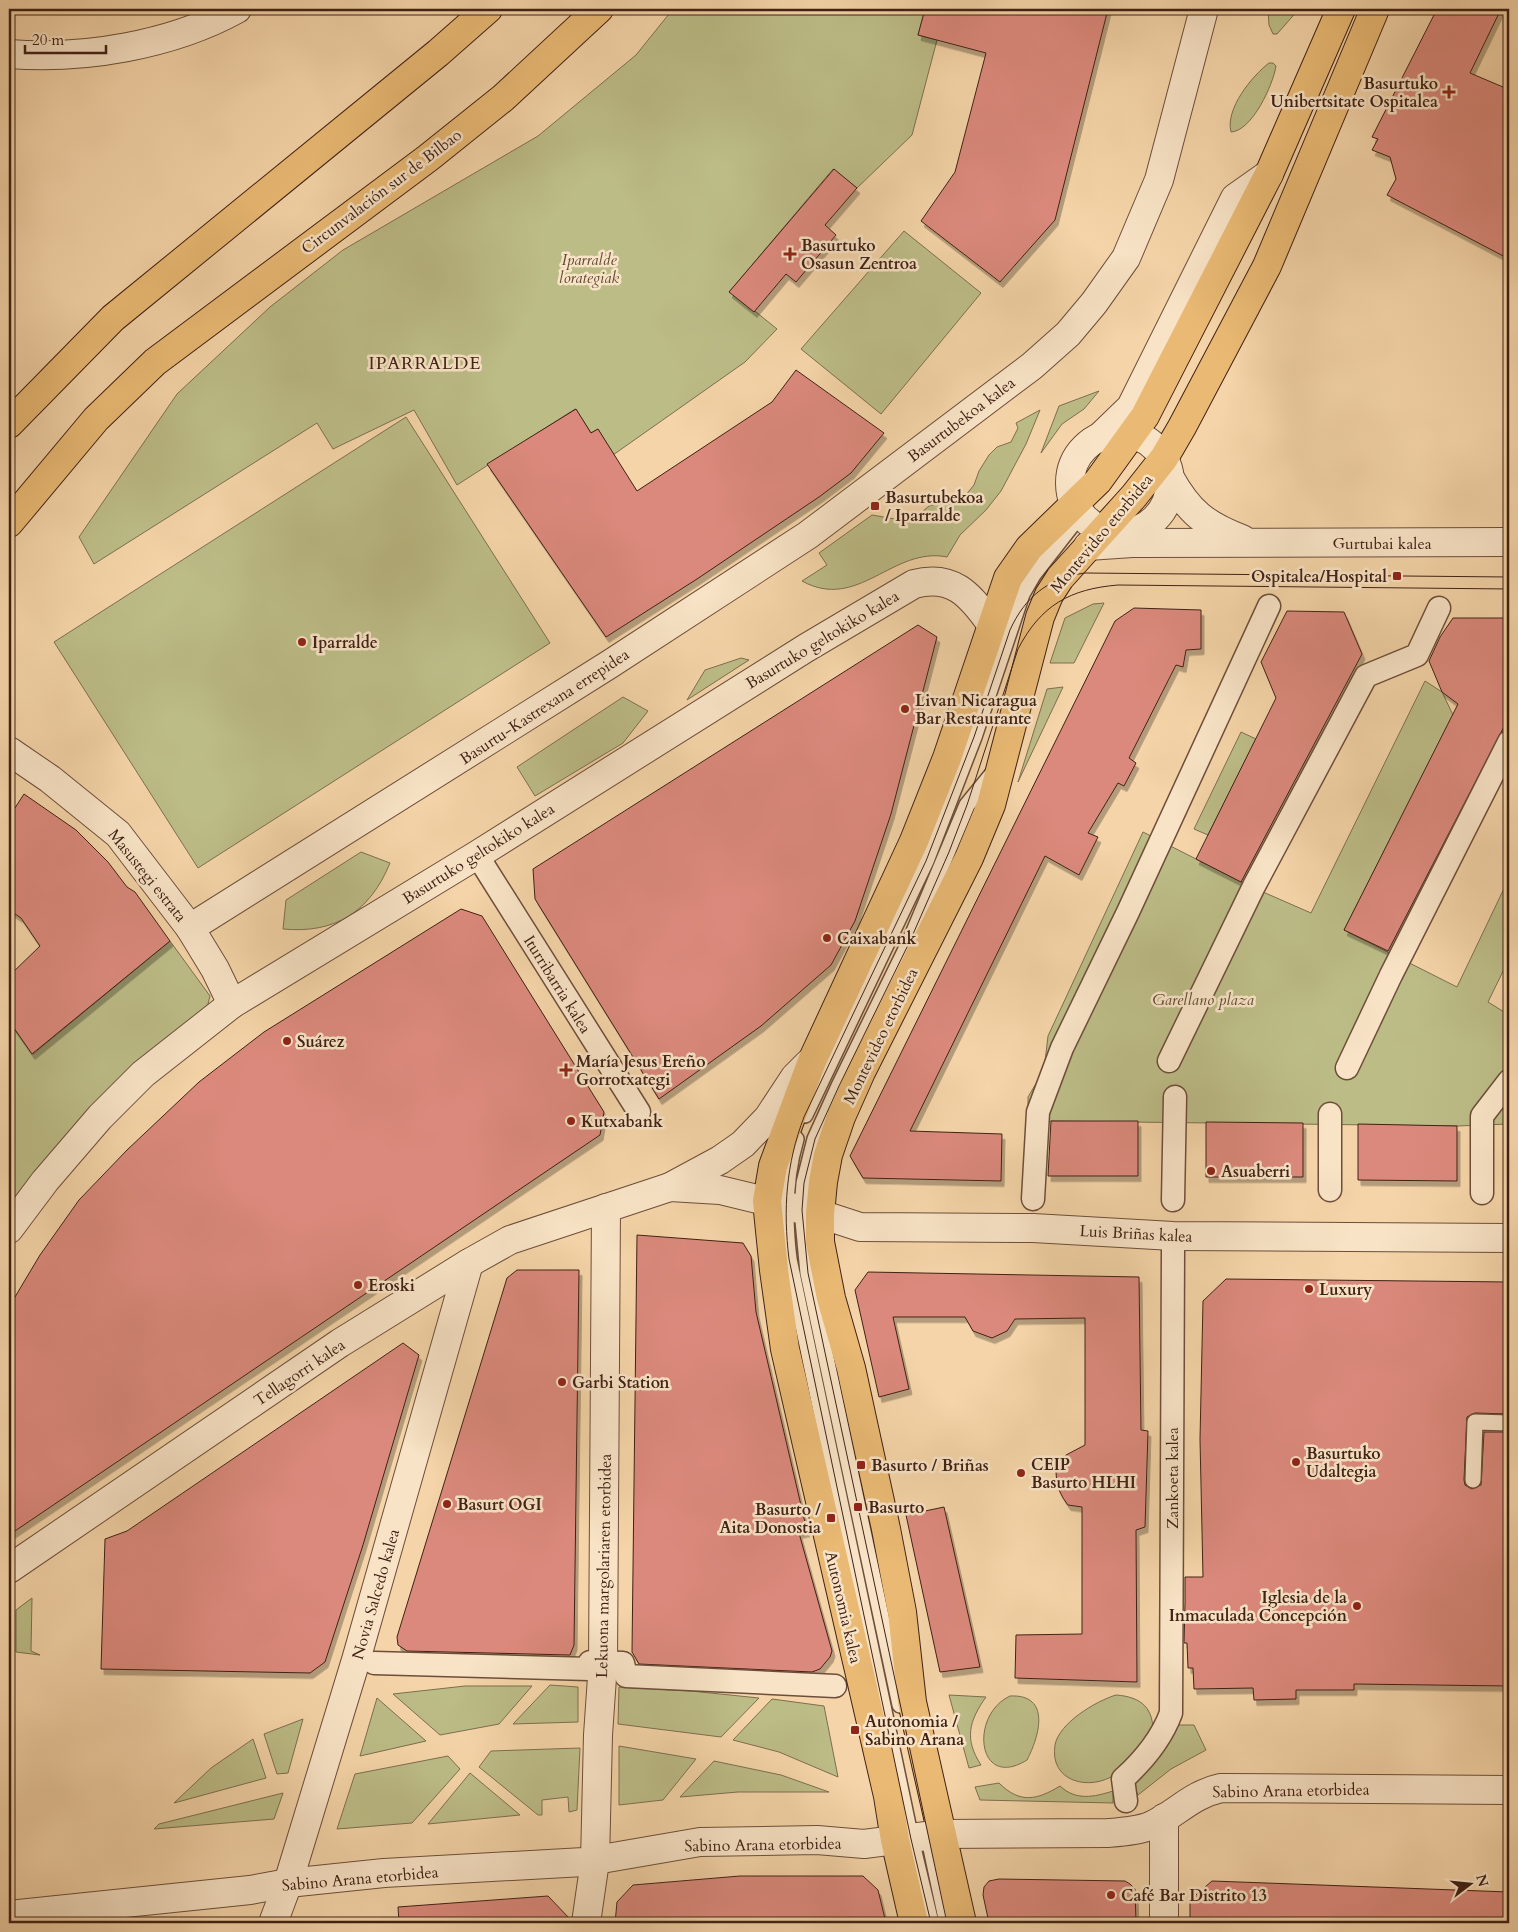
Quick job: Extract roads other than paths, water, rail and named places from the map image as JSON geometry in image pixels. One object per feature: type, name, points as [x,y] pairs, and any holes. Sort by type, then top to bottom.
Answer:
[{"type":"main road","points":[[9,424],[113,318],[438,54],[488,9]]},
{"type":"main road","name":"Circunvalación sur de Bilbao","points":[[9,523],[96,419],[155,362],[481,116],[599,9]]},
{"type":"main road","name":"Montevideo etorbidea","points":[[1341,9],[1269,174],[1134,435],[1098,481],[1093,526],[1049,595],[1040,617],[991,805],[969,858],[861,1072],[841,1117],[828,1155],[823,1182],[794,1208],[773,1166],[778,1147],[812,1061],[914,841],[947,758],[1008,578],[1028,548],[1093,526],[1134,496],[1167,468],[1182,428],[1267,266],[1375,9]]},
{"type":"main road","name":"Autonomia kalea","points":[[794,1208],[820,1242],[828,1285],[851,1368],[902,1612],[912,1702],[919,1837],[914,1923]]},
{"type":"main road","name":"Autonomia kalea","points":[[794,1208],[774,1270],[785,1349],[888,1796],[919,1837],[962,1923]]},
{"type":"street","points":[[9,54],[81,55],[150,42],[220,18],[237,9]]},
{"type":"street","name":"Basurtubekoa kalea","points":[[890,472],[1032,366],[1068,334],[1094,303],[1126,258],[1159,180],[1204,9]]},
{"type":"street","points":[[1093,526],[1070,488],[1070,477],[1077,457],[1087,445],[1101,436],[1131,407],[1235,198],[1269,174]]},
{"type":"street","points":[[1101,436],[1117,432],[1134,435]]},
{"type":"street","name":"Gurtubai kalea","points":[[1134,435],[1151,444],[1167,468],[1182,500],[1214,528],[1255,544]]},
{"type":"street","name":"Basurtu-Kastrexana errepidea","points":[[190,928],[305,858],[780,553],[852,503],[890,472]]},
{"type":"street","name":"Gurtubai kalea","points":[[1093,526],[1152,544],[1509,542]]},
{"type":"street","name":"Gurtubai kalea","points":[[1093,526],[1152,544]]},
{"type":"street","name":"Basurtuko geltokiko kalea","points":[[9,1229],[45,1181],[143,1074],[232,1004],[476,855],[806,648],[914,584],[930,580],[943,582],[962,590],[975,601],[991,624]]},
{"type":"street","points":[[1033,1199],[1038,1112],[1062,1048],[1128,912],[1269,606]]},
{"type":"street","points":[[1169,1061],[1254,886],[1366,676],[1417,655],[1438,608]]},
{"type":"street","points":[[1347,1068],[1391,974],[1509,742]]},
{"type":"street","name":"Masustegi estrata","points":[[9,751],[50,779],[118,834],[190,928],[215,968],[232,1004]]},
{"type":"street","name":"Iturribarria kalea","points":[[476,855],[639,1112]]},
{"type":"street","points":[[670,1187],[743,1144],[768,1118],[795,1077],[812,1061]]},
{"type":"street","points":[[1482,1193],[1482,1116],[1509,1081]]},
{"type":"street","points":[[1173,1200],[1175,1097]]},
{"type":"street","points":[[1330,1114],[1330,1190]]},
{"type":"street","name":"Luis Briñas kalea","points":[[670,1187],[720,1190],[794,1208],[860,1227],[1033,1228],[1173,1236],[1509,1238]]},
{"type":"street","name":"Tellagorri kalea","points":[[9,1569],[340,1343],[468,1263],[510,1240],[670,1187]]},
{"type":"street","name":"Lekuona margolariaren etorbidea","points":[[586,1923],[595,1861],[598,1735],[603,1663],[606,1208]]},
{"type":"street","name":"Zankoeta kalea","points":[[1126,1801],[1123,1779],[1141,1764],[1155,1745],[1167,1723],[1171,1705],[1173,1250]]},
{"type":"street","name":"Novia Salcedo kalea","points":[[273,1923],[288,1883],[356,1660],[468,1263]]},
{"type":"street","points":[[374,1663],[557,1670],[589,1669],[590,1662],[623,1663],[626,1676],[835,1686]]},
{"type":"street","name":"Sabino Arana etorbidea","points":[[9,1915],[250,1890],[288,1883],[384,1873],[595,1861],[624,1854],[700,1842],[817,1840],[864,1844],[919,1837],[1108,1833],[1148,1827],[1204,1792],[1221,1788],[1509,1790]]},
{"type":"street","points":[[1164,1818],[1164,1923]]},
{"type":"lane","points":[[794,1208],[791,1156],[804,1117],[926,861],[974,737],[1022,594],[1034,572],[1093,526]]},
{"type":"lane","points":[[1474,1480],[1476,1422],[1509,1423]]},
{"type":"lane","points":[[919,1837],[931,1923]]},
{"type":"lane","points":[[919,1837],[947,1923]]},
{"type":"tram line","points":[[931,1923],[911,1839],[789,1259],[786,1222],[787,1187],[793,1152],[804,1117],[926,861],[974,737],[1010,630],[1023,608],[1039,591],[1060,579],[1085,573],[1509,577]]},
{"type":"tram line","points":[[947,1923],[808,1273],[802,1210],[804,1183],[815,1139],[910,941],[949,852],[967,805],[1018,649],[1027,634],[1047,610],[1071,595],[1101,587],[1118,585],[1509,589]]},
{"type":"place","name":"Basurtuko Unibertsitate Ospitalea","points":[[1449,92]]},
{"type":"place","name":"Basurtuko Osasun Zentroa","points":[[790,254]]},
{"type":"place","name":"Basurtubekoa / Iparralde","points":[[875,506]]},
{"type":"place","name":"Ospitalea/Hospital","points":[[1397,576]]},
{"type":"place","name":"Iparralde","points":[[302,642]]},
{"type":"place","name":"Livan Nicaragua Bar Restaurante","points":[[905,709]]},
{"type":"place","name":"Caixabank","points":[[827,938]]},
{"type":"place","name":"Suárez","points":[[287,1041]]},
{"type":"place","name":"María Jesus Ereño Gorrotxategi","points":[[566,1070]]},
{"type":"place","name":"Kutxabank","points":[[571,1121]]},
{"type":"place","name":"Asuaberri","points":[[1211,1171]]},
{"type":"place","name":"Eroski","points":[[358,1285]]},
{"type":"place","name":"Luxury","points":[[1309,1289]]},
{"type":"place","name":"Garbi Station","points":[[562,1382]]},
{"type":"place","name":"Basurtuko Udaltegia","points":[[1296,1462]]},
{"type":"place","name":"Basurto / Briñas","points":[[861,1465]]},
{"type":"place","name":"CEIP Basurto HLHI","points":[[1021,1473]]},
{"type":"place","name":"Basurt OGI","points":[[447,1504]]},
{"type":"place","name":"Basurto","points":[[858,1507]]},
{"type":"place","name":"Basurto / Aita Donostia","points":[[831,1518]]},
{"type":"place","name":"Iglesia de la Inmaculada Concepción","points":[[1357,1606]]},
{"type":"place","name":"Autonomia / Sabino Arana","points":[[855,1730]]},
{"type":"place","name":"Café Bar Distrito 13","points":[[1111,1895]]},
{"type":"district","name":"IPARRALDE","points":[[425,363]]},
{"type":"park label","name":"Iparralde lorategiak","points":[[589,268]]},
{"type":"park label","name":"Garellano plaza","points":[[1203,999]]}]
